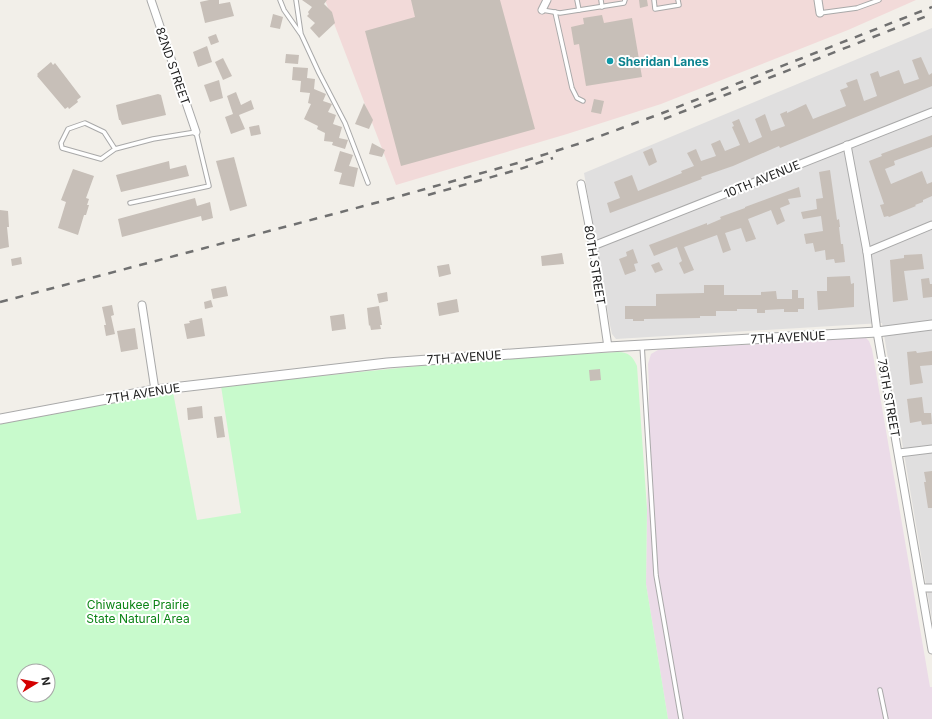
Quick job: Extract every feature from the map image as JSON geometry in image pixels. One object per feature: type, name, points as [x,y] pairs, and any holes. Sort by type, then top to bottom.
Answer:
[{"type":"street","name":"82ND STREET","points":[[151,0],[196,132]]},
{"type":"street","points":[[542,10],[547,0]]},
{"type":"street","points":[[818,0],[820,13]]},
{"type":"street","name":"10TH AVENUE","points":[[593,246],[932,112]]},
{"type":"street","name":"79TH STREET","points":[[847,145],[867,252],[878,332],[932,650]]},
{"type":"street","name":"80TH STREET","points":[[581,184],[593,246],[608,347]]},
{"type":"street","points":[[867,252],[932,225]]},
{"type":"street","points":[[142,304],[155,390]]},
{"type":"street","name":"7TH AVENUE","points":[[0,419],[155,390],[387,363],[608,347],[878,332],[932,325]]},
{"type":"street","points":[[899,454],[932,449]]},
{"type":"street","points":[[922,588],[932,588]]},
{"type":"lane","points":[[280,0],[284,10],[301,34],[345,123],[368,183]]},
{"type":"lane","points":[[296,0],[301,34]]},
{"type":"lane","points":[[577,0],[579,10]]},
{"type":"lane","points":[[601,0],[602,7]]},
{"type":"lane","points":[[542,10],[560,13],[624,3],[626,0]]},
{"type":"lane","points":[[654,0],[655,9],[679,5],[678,0]]},
{"type":"lane","points":[[820,13],[857,8],[879,0]]},
{"type":"lane","points":[[555,12],[572,88],[577,98],[583,101]]},
{"type":"lane","points":[[115,149],[104,132],[85,123],[68,129],[60,143],[62,148],[101,159],[115,149],[153,139],[196,132],[209,186],[130,203]]},
{"type":"lane","points":[[642,345],[656,575],[681,719]]},
{"type":"lane","points":[[880,690],[886,719]]},
{"type":"shaded area","points":[[325,0],[916,0],[848,30],[661,104],[567,134],[396,185]]},
{"type":"shaded area","points":[[932,28],[932,620],[882,323],[616,339],[612,334],[610,325],[584,173]]},
{"type":"shaded area","points":[[866,338],[872,349],[930,687],[932,687],[932,719],[668,719],[646,584],[649,387],[648,364],[651,354],[658,350]]},
{"type":"green space","name":"Chiwaukee Prairie State Natural Area","points":[[618,352],[628,354],[637,366],[647,509],[646,584],[668,719],[0,719],[0,423],[173,392],[197,520],[241,513],[221,386],[478,360]]},
{"type":"building","points":[[219,0],[219,4],[230,2],[234,16],[205,23],[200,2]]},
{"type":"building","points":[[302,0],[327,0],[324,4],[332,12],[335,23],[319,38],[310,28],[315,23],[307,16],[312,7]]},
{"type":"building","points":[[411,0],[500,0],[535,129],[401,166],[365,31],[415,17]]},
{"type":"building","points":[[639,0],[647,0],[648,6],[640,8]]},
{"type":"building","points":[[273,14],[283,17],[280,29],[270,27]]},
{"type":"building","name":"Sheridan Lanes","points":[[602,15],[604,23],[632,18],[642,77],[586,86],[579,44],[574,45],[571,27],[584,24],[583,18]]},
{"type":"building","points":[[216,34],[219,42],[211,45],[208,37]]},
{"type":"building","points":[[207,46],[212,62],[198,67],[193,52]]},
{"type":"building","points":[[286,54],[299,55],[298,64],[285,63]]},
{"type":"building","points":[[921,57],[929,75],[932,73],[932,86],[780,148],[779,146],[733,166],[701,177],[702,179],[610,213],[607,203],[620,198],[614,182],[632,175],[638,191],[682,173],[681,171],[694,166],[687,153],[696,149],[701,161],[716,156],[711,144],[720,140],[725,151],[740,145],[732,127],[734,126],[732,122],[739,119],[749,143],[762,137],[755,119],[765,114],[771,131],[785,126],[780,114],[787,111],[787,113],[806,104],[813,119],[846,106],[840,90],[848,87],[846,83],[857,79],[864,101],[877,96],[870,74],[878,71],[880,77],[899,70],[904,84],[919,79],[912,60]]},
{"type":"building","points":[[223,58],[232,76],[223,80],[215,62]]},
{"type":"building","points":[[51,62],[53,65],[55,63],[81,97],[77,100],[78,102],[69,109],[68,107],[65,109],[37,76],[37,74]]},
{"type":"building","points":[[293,67],[308,68],[307,78],[315,79],[314,89],[326,94],[323,101],[332,104],[328,112],[336,115],[333,124],[342,127],[339,138],[348,140],[345,149],[332,145],[333,142],[324,141],[325,133],[317,129],[318,126],[304,119],[311,104],[308,103],[310,93],[300,92],[301,81],[292,80]]},
{"type":"building","points":[[219,80],[223,98],[210,102],[204,85]]},
{"type":"building","points":[[236,92],[241,105],[251,100],[254,109],[239,115],[245,129],[231,134],[225,117],[233,114],[227,96]]},
{"type":"building","points":[[158,94],[161,95],[166,115],[122,125],[119,120],[116,105]]},
{"type":"building","points":[[594,99],[604,101],[601,114],[591,112]]},
{"type":"building","points":[[364,103],[373,120],[369,129],[355,124]]},
{"type":"building","points":[[259,125],[261,134],[251,136],[249,127]]},
{"type":"building","points":[[932,135],[932,147],[894,161],[895,165],[885,169],[891,184],[922,171],[927,184],[932,182],[932,196],[915,205],[916,206],[889,217],[884,217],[880,205],[884,204],[869,161],[882,156],[881,154]]},
{"type":"building","points":[[372,143],[385,150],[382,157],[369,154]]},
{"type":"building","points":[[652,148],[657,162],[649,166],[643,152]]},
{"type":"building","points":[[340,151],[353,155],[349,166],[358,168],[354,187],[339,184],[342,173],[334,171]]},
{"type":"building","points":[[234,157],[247,206],[230,211],[216,161]]},
{"type":"building","points":[[169,161],[170,169],[186,165],[189,176],[121,192],[116,175]]},
{"type":"building","points":[[73,169],[94,176],[86,198],[89,199],[87,205],[89,205],[86,215],[84,215],[78,235],[58,228],[66,202],[61,200]]},
{"type":"building","points":[[830,170],[845,262],[835,263],[834,259],[826,260],[825,250],[815,252],[813,243],[806,244],[804,234],[823,231],[821,216],[803,219],[801,212],[817,209],[816,199],[823,198],[819,172]]},
{"type":"building","points":[[799,187],[801,197],[788,199],[790,204],[780,208],[785,221],[777,225],[771,210],[748,219],[756,239],[746,242],[741,228],[725,233],[731,250],[723,253],[717,235],[684,247],[694,270],[684,274],[679,263],[682,261],[677,247],[654,256],[649,245],[707,223],[707,225],[721,219],[720,217]]},
{"type":"building","points":[[195,198],[197,206],[210,202],[213,218],[202,221],[201,216],[122,237],[118,219]]},
{"type":"building","points":[[0,210],[8,211],[9,227],[7,227],[9,247],[0,249]]},
{"type":"building","points":[[633,249],[638,263],[634,264],[636,271],[625,275],[619,259],[627,256],[626,252]]},
{"type":"building","points":[[562,253],[564,264],[542,266],[541,256]]},
{"type":"building","points":[[922,254],[924,269],[904,271],[908,300],[893,302],[890,260],[904,258],[904,255]]},
{"type":"building","points":[[21,257],[22,264],[12,266],[11,259]]},
{"type":"building","points":[[659,262],[663,270],[655,273],[651,265]]},
{"type":"building","points":[[449,264],[451,274],[439,277],[437,266]]},
{"type":"building","points":[[850,276],[851,284],[854,283],[854,307],[818,310],[817,291],[827,291],[827,277]]},
{"type":"building","points":[[929,278],[930,284],[932,284],[932,297],[923,298],[921,279]]},
{"type":"building","points":[[704,285],[724,285],[724,295],[761,295],[761,292],[776,291],[777,299],[792,299],[792,290],[798,290],[798,298],[804,298],[804,309],[798,309],[798,312],[784,312],[784,309],[765,310],[765,313],[757,313],[757,309],[737,309],[737,311],[716,311],[716,316],[700,316],[700,318],[644,319],[644,321],[625,319],[625,306],[656,306],[656,294],[704,293]]},
{"type":"building","points":[[226,286],[228,296],[213,299],[211,289]]},
{"type":"building","points":[[387,292],[388,301],[379,303],[377,294]]},
{"type":"building","points":[[457,299],[459,312],[439,316],[437,303]]},
{"type":"building","points":[[211,300],[213,307],[205,309],[204,302]]},
{"type":"building","points":[[112,305],[114,315],[111,316],[115,334],[106,336],[104,325],[106,325],[102,307]]},
{"type":"building","points":[[379,306],[382,325],[380,325],[381,329],[371,330],[370,325],[369,326],[367,308]]},
{"type":"building","points":[[344,314],[346,329],[332,331],[330,316]]},
{"type":"building","points":[[202,318],[205,336],[187,339],[184,324],[190,323],[189,321]]},
{"type":"building","points":[[135,328],[138,349],[121,352],[117,331]]},
{"type":"building","points":[[916,351],[917,353],[932,351],[932,365],[920,366],[923,383],[910,385],[907,352]]},
{"type":"building","points":[[600,369],[601,380],[590,381],[589,370]]},
{"type":"building","points":[[922,397],[924,413],[931,413],[932,424],[922,425],[921,421],[910,423],[907,399]]},
{"type":"building","points":[[202,406],[203,418],[188,420],[187,408]]},
{"type":"building","points":[[222,416],[225,437],[217,438],[214,417]]},
{"type":"building","points":[[932,471],[932,508],[928,508],[924,472]]},
{"type":"railway","points":[[0,302],[379,202],[521,162],[581,143],[660,114],[932,7]]},
{"type":"railway","points":[[664,119],[932,14]]},
{"type":"railway","points":[[428,195],[553,158]]},
{"type":"place","name":"Sheridan Lanes","points":[[610,61]]}]
